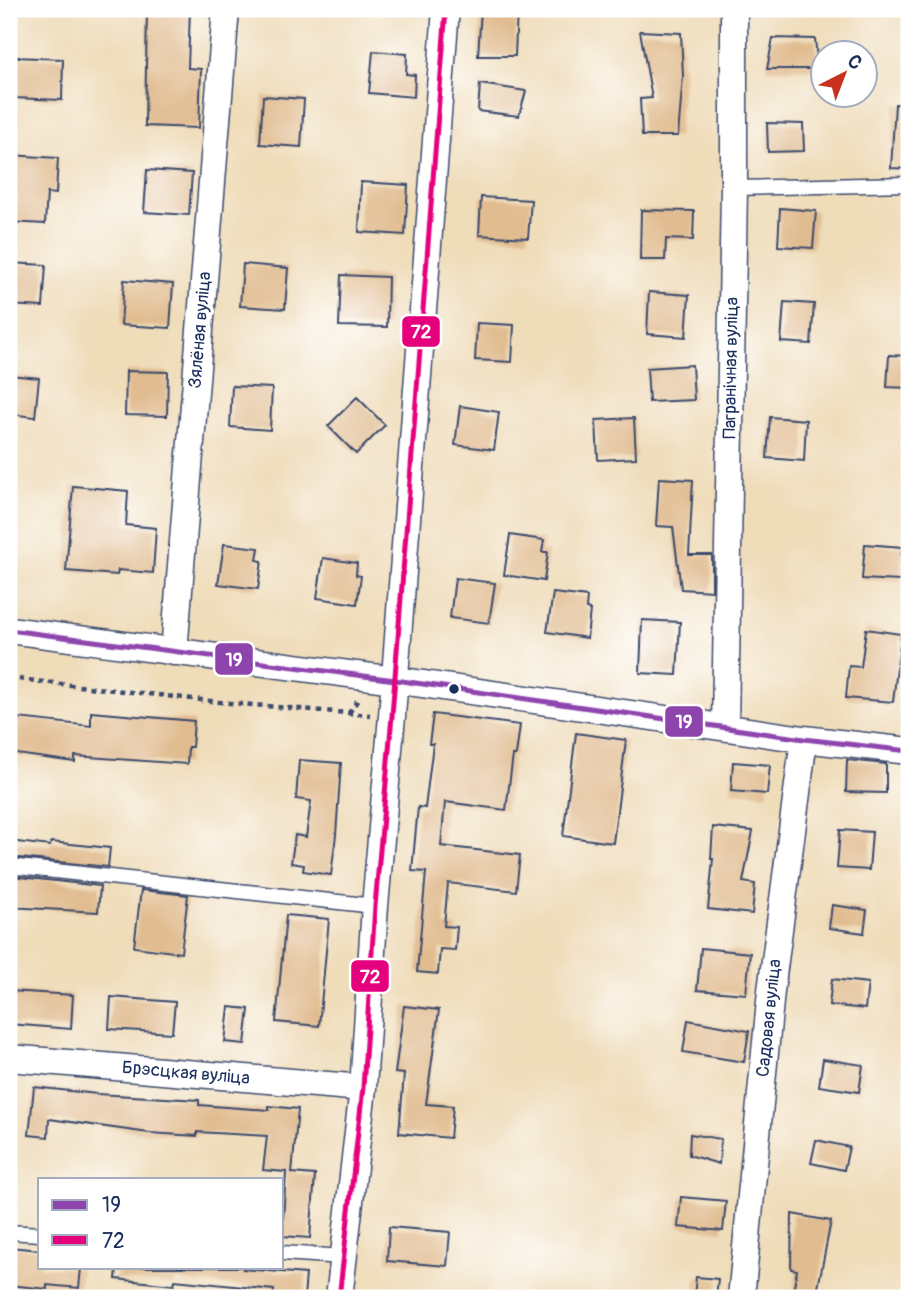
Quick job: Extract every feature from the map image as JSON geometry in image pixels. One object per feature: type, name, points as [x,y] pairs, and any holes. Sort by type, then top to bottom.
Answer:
[{"type":"street","name":"Зялёная вуліца","points":[[174,652],[226,9]]},
{"type":"street","points":[[339,1298],[363,1088],[446,9]]},
{"type":"street","name":"Пагранічная вуліца","points":[[725,727],[734,188],[734,9]]},
{"type":"street","points":[[9,630],[909,751]]},
{"type":"street","name":"Садовая вуліца","points":[[741,1298],[771,991],[804,739]]},
{"type":"street","name":"Брэсцкая вуліца","points":[[9,1058],[363,1088]]},
{"type":"lane","points":[[734,188],[909,184]]},
{"type":"lane","points":[[9,866],[375,906]]},
{"type":"lane","points":[[9,1232],[38,1234]]},
{"type":"lane","points":[[284,1253],[344,1257]]},
{"type":"path","points":[[9,678],[219,702],[392,716]]},
{"type":"building","points":[[147,9],[190,9],[188,68],[201,69],[199,128],[145,126]]},
{"type":"building","points":[[481,9],[517,9],[515,56],[478,56]]},
{"type":"building","points":[[640,31],[681,33],[683,76],[678,136],[642,136],[640,99],[652,98]]},
{"type":"building","points":[[773,38],[810,39],[810,69],[767,69]]},
{"type":"building","points":[[373,51],[407,54],[406,74],[415,75],[414,97],[369,93]]},
{"type":"building","points":[[15,57],[63,59],[62,100],[14,98]]},
{"type":"building","points":[[480,84],[526,91],[519,116],[478,111]]},
{"type":"building","points":[[263,96],[304,99],[301,147],[260,144]]},
{"type":"building","points":[[895,104],[909,105],[909,169],[891,168]]},
{"type":"building","points":[[767,123],[803,124],[804,151],[768,152]]},
{"type":"building","points":[[9,155],[58,158],[56,194],[47,193],[45,224],[10,222],[12,187],[9,187]]},
{"type":"building","points":[[147,170],[192,173],[189,215],[144,212]]},
{"type":"building","points":[[361,182],[408,185],[405,235],[359,232]]},
{"type":"building","points":[[481,197],[531,200],[528,238],[479,235]]},
{"type":"building","points":[[780,208],[816,211],[813,248],[778,246]]},
{"type":"building","points":[[641,210],[694,211],[693,240],[666,239],[665,260],[640,260]]},
{"type":"building","points":[[9,263],[46,265],[43,307],[9,305]]},
{"type":"building","points":[[243,264],[288,268],[285,309],[240,306]]},
{"type":"building","points":[[341,275],[388,277],[387,327],[339,326]]},
{"type":"building","points":[[124,280],[173,284],[170,328],[121,325]]},
{"type":"building","points":[[649,292],[689,295],[686,337],[647,334]]},
{"type":"building","points":[[784,302],[814,304],[811,344],[781,342]]},
{"type":"building","points":[[477,323],[514,325],[512,362],[475,360]]},
{"type":"building","points":[[889,355],[909,356],[909,388],[887,387]]},
{"type":"building","points":[[692,365],[694,400],[649,402],[647,368]]},
{"type":"building","points":[[126,371],[168,372],[167,416],[125,415]]},
{"type":"building","points":[[9,375],[39,378],[35,417],[9,414]]},
{"type":"building","points":[[232,386],[272,388],[270,430],[230,427]]},
{"type":"building","points":[[357,397],[385,425],[356,454],[328,426]]},
{"type":"building","points":[[460,406],[499,412],[494,450],[455,445]]},
{"type":"building","points":[[770,417],[806,420],[804,461],[767,458]]},
{"type":"building","points":[[634,418],[636,458],[598,460],[596,420]]},
{"type":"building","points":[[659,478],[693,480],[689,555],[712,555],[712,591],[681,589],[673,527],[656,526]]},
{"type":"building","points":[[73,486],[128,491],[126,525],[156,528],[153,573],[118,570],[117,575],[66,571]]},
{"type":"building","points":[[510,535],[544,540],[542,552],[548,552],[544,581],[504,575]]},
{"type":"building","points":[[224,544],[259,548],[257,560],[262,561],[258,589],[218,584]]},
{"type":"building","points":[[865,544],[902,547],[900,581],[862,579]]},
{"type":"building","points":[[323,558],[357,563],[356,575],[361,576],[357,604],[317,598]]},
{"type":"building","points":[[455,578],[495,583],[489,623],[450,618]]},
{"type":"building","points":[[553,593],[587,597],[586,609],[590,610],[587,638],[547,632]]},
{"type":"building","points":[[642,620],[680,622],[677,675],[640,673]]},
{"type":"building","points":[[866,629],[901,634],[893,702],[846,698],[849,666],[861,667]]},
{"type":"building","points":[[91,712],[194,721],[192,747],[188,747],[187,764],[75,756],[75,762],[9,753],[9,717],[91,726]]},
{"type":"building","points":[[433,714],[520,725],[506,810],[445,802],[441,846],[520,855],[516,891],[448,883],[444,926],[457,927],[455,950],[440,949],[438,974],[417,972],[426,872],[412,871],[418,807],[425,808],[433,744],[429,744]]},
{"type":"building","points":[[576,733],[626,740],[613,843],[563,836]]},
{"type":"building","points":[[299,760],[341,763],[331,875],[303,871],[304,865],[291,863],[295,835],[306,837],[311,801],[296,799]]},
{"type":"building","points":[[847,760],[886,764],[886,793],[846,792]]},
{"type":"building","points":[[733,762],[770,765],[767,794],[731,791]]},
{"type":"building","points":[[713,827],[753,831],[743,882],[755,884],[752,914],[708,909]]},
{"type":"building","points":[[840,830],[872,832],[869,870],[837,868]]},
{"type":"building","points":[[9,841],[50,846],[51,842],[110,848],[108,867],[9,857]]},
{"type":"building","points":[[11,876],[100,886],[98,912],[9,907]]},
{"type":"building","points":[[141,890],[188,895],[181,953],[134,947]]},
{"type":"building","points":[[832,905],[867,910],[864,933],[829,928]]},
{"type":"building","points":[[286,915],[329,919],[319,1026],[276,1022]]},
{"type":"building","points":[[701,948],[750,953],[746,994],[697,990]]},
{"type":"building","points":[[832,979],[868,983],[865,1009],[829,1005]]},
{"type":"building","points":[[9,991],[73,995],[71,1029],[9,1024]]},
{"type":"building","points":[[111,997],[175,1002],[172,1033],[109,1029]]},
{"type":"building","points":[[404,1006],[439,1010],[426,1104],[453,1106],[450,1138],[399,1133],[404,1074],[395,1073]]},
{"type":"building","points":[[229,1007],[249,1009],[245,1044],[225,1042]]},
{"type":"building","points":[[688,1020],[749,1031],[744,1062],[683,1052]]},
{"type":"building","points":[[823,1059],[863,1065],[859,1092],[819,1086]]},
{"type":"building","points":[[34,1087],[199,1100],[199,1105],[269,1110],[269,1106],[298,1109],[292,1173],[315,1175],[310,1238],[284,1236],[286,1172],[263,1170],[267,1136],[197,1132],[197,1136],[149,1133],[49,1119],[48,1137],[29,1135]]},
{"type":"building","points":[[690,1134],[721,1139],[719,1164],[689,1155]]},
{"type":"building","points":[[816,1140],[849,1147],[844,1170],[811,1163]]},
{"type":"building","points":[[681,1197],[726,1201],[723,1231],[678,1227]]},
{"type":"building","points":[[792,1214],[831,1221],[816,1298],[792,1298],[797,1270],[791,1269]]},
{"type":"building","points":[[389,1227],[450,1232],[447,1266],[387,1261]]},
{"type":"building","points":[[9,1247],[38,1250],[38,1268],[81,1268],[79,1288],[47,1285],[47,1289],[9,1285]]},
{"type":"building","points":[[117,1268],[244,1268],[306,1274],[304,1298],[273,1298],[274,1290],[175,1280],[174,1285],[116,1279]]},
{"type":"building","points":[[696,1277],[718,1279],[716,1298],[694,1298]]},
{"type":"transit line","name":"72","points":[[339,1298],[363,1088],[446,9]]},
{"type":"transit line","name":"19","points":[[9,630],[909,751]]}]
